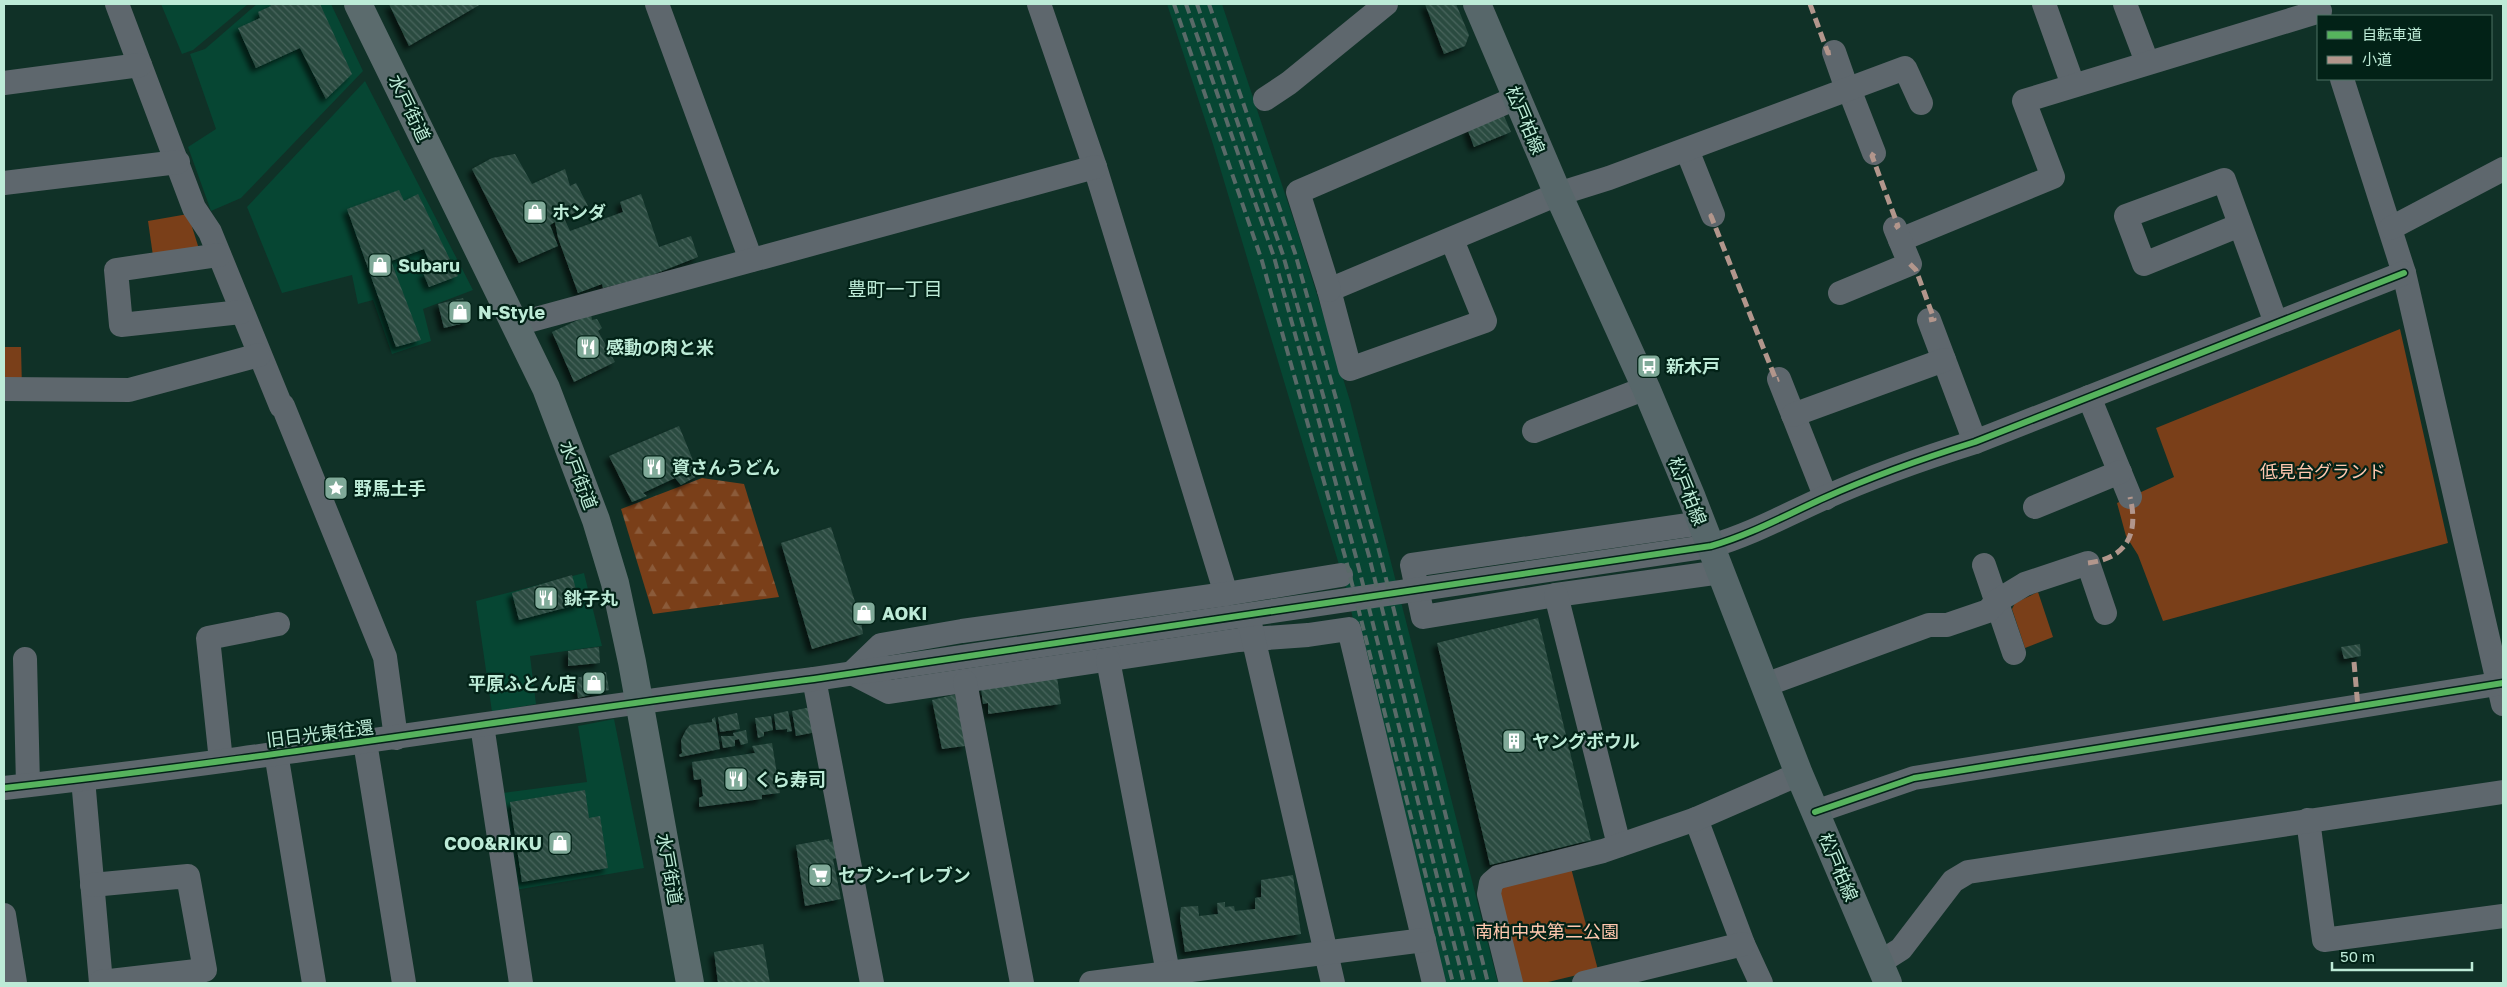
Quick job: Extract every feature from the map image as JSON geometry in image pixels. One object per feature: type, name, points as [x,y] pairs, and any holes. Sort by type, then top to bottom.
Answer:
[{"type":"highway","name":"水戸街道","points":[[358,4],[517,324],[546,388],[596,520],[615,583],[640,702],[690,983]]},
{"type":"main road","name":"松戸柏線","points":[[1477,4],[1558,194],[1646,388],[1721,572],[1799,774],[1884,973]]},
{"type":"street","points":[[116,4],[194,208],[210,232],[240,312],[286,415],[385,657],[396,738]]},
{"type":"street","points":[[657,4],[751,260]]},
{"type":"street","points":[[1039,4],[1095,167],[1235,593],[1254,639],[1332,983]]},
{"type":"street","points":[[1265,99],[1289,83],[1386,4]]},
{"type":"street","points":[[2044,4],[2073,85]]},
{"type":"street","points":[[2125,4],[2152,60]]},
{"type":"street","points":[[1840,293],[1910,264],[1898,234],[2053,177],[2024,101],[2319,10]]},
{"type":"street","points":[[1834,52],[1874,153]]},
{"type":"street","points":[[4,83],[140,64]]},
{"type":"street","points":[[1329,290],[1558,194],[1687,150],[1905,68],[1921,103]]},
{"type":"street","points":[[1815,812],[1914,778],[2502,690],[2404,272],[2342,80]]},
{"type":"street","points":[[1452,240],[1485,321],[1350,370],[1329,290],[1298,192],[1516,98]]},
{"type":"street","points":[[1687,150],[1713,215]]},
{"type":"street","points":[[4,183],[178,162]]},
{"type":"street","points":[[517,324],[1095,167]]},
{"type":"street","points":[[2391,228],[2503,169]]},
{"type":"street","points":[[2240,225],[2144,264],[2126,216],[2224,180],[2276,323]]},
{"type":"street","points":[[219,255],[116,270],[121,325],[240,312]]},
{"type":"street","points":[[1721,572],[1550,596],[1423,618],[1412,565],[1533,548],[1706,535],[1740,538],[1826,498],[1928,456],[1975,442],[2404,272]]},
{"type":"street","points":[[1930,320],[1975,442]]},
{"type":"street","points":[[4,390],[129,390],[259,355]]},
{"type":"street","points":[[1793,415],[1944,360]]},
{"type":"street","points":[[1779,379],[1826,498]]},
{"type":"street","points":[[1534,431],[1646,388]]},
{"type":"street","points":[[2090,397],[2130,497]]},
{"type":"street","points":[[2035,507],[2120,472]]},
{"type":"street","name":"旧日光東往還","points":[[4,788],[396,738],[1562,570],[1706,535]]},
{"type":"street","points":[[1533,548],[1550,596],[1619,845]]},
{"type":"street","points":[[1765,685],[1929,625],[1947,625],[1988,611],[1997,601],[2025,584],[2088,563],[2105,613]]},
{"type":"street","points":[[1984,565],[2014,653]]},
{"type":"street","points":[[1341,575],[1235,593],[962,631],[881,645],[852,673],[889,692],[1254,639],[1349,629],[1434,983]]},
{"type":"street","points":[[221,761],[208,638],[278,624]]},
{"type":"street","points":[[25,658],[28,785]]},
{"type":"street","points":[[1108,660],[1169,978]]},
{"type":"street","points":[[814,679],[872,983]]},
{"type":"street","points":[[965,682],[1022,983]]},
{"type":"street","points":[[482,725],[521,983]]},
{"type":"street","points":[[365,742],[404,983]]},
{"type":"street","points":[[276,753],[314,983]]},
{"type":"street","points":[[1511,983],[1489,894],[1491,883],[1498,877],[1619,845],[1696,820],[1799,774]]},
{"type":"street","points":[[83,779],[92,885],[101,983],[205,970],[188,876],[92,885]]},
{"type":"street","points":[[1884,973],[1953,881],[1968,872],[2503,792]]},
{"type":"street","points":[[1696,820],[1743,944],[1760,983]]},
{"type":"street","points":[[2308,820],[2324,940],[2503,916]]},
{"type":"street","points":[[4,915],[15,983]]},
{"type":"street","points":[[1091,983],[1169,978],[1325,951],[1424,940]]},
{"type":"street","points":[[1584,983],[1743,944]]},
{"type":"shaded area","points":[[161,4],[248,4],[193,50],[182,54]]},
{"type":"shaded area","points":[[257,4],[331,4],[363,71],[241,198],[211,211],[188,147],[216,129],[190,54],[205,49]]},
{"type":"shaded area","points":[[1167,4],[1222,4],[1297,230],[1350,401],[1498,983],[1436,983],[1346,588],[1212,141]]},
{"type":"shaded area","points":[[365,81],[473,290],[423,309],[431,341],[392,354],[373,300],[358,304],[352,275],[282,293],[247,207]]},
{"type":"shaded area","points":[[584,573],[602,646],[530,656],[536,704],[492,712],[476,601]]},
{"type":"shaded area","points":[[614,719],[644,868],[515,890],[503,793],[587,782],[578,726]]},
{"type":"green space","points":[[188,214],[199,249],[153,256],[148,221]]},
{"type":"green space","name":"低見台グランド","points":[[2400,329],[2448,543],[2163,621],[2138,555],[2126,536],[2117,503],[2174,477],[2156,428]]},
{"type":"green space","points":[[4,347],[21,347],[22,389],[4,389]]},
{"type":"green space","points":[[702,478],[744,484],[779,597],[653,614],[621,509]]},
{"type":"green space","points":[[2038,592],[2053,637],[2025,648],[2012,609],[2015,603]]},
{"type":"green space","name":"南柏中央第二公園","points":[[1571,868],[1598,970],[1544,983],[1518,983],[1495,893],[1502,884]]},
{"type":"building","points":[[270,4],[320,4],[352,74],[326,99],[300,48],[256,68],[238,28],[260,18],[258,12],[271,6]]},
{"type":"building","points":[[389,4],[481,4],[409,46]]},
{"type":"building","points":[[1425,4],[1456,4],[1469,35],[1465,46],[1444,54]]},
{"type":"building","points":[[1504,116],[1511,132],[1474,147],[1467,128]]},
{"type":"building","points":[[515,154],[532,184],[565,169],[570,186],[576,183],[588,206],[564,218],[570,231],[623,212],[620,202],[641,194],[659,247],[691,236],[698,257],[647,277],[603,288],[602,284],[578,293],[558,238],[555,222],[550,225],[558,246],[519,263],[472,169],[492,158]]},
{"type":"building","name":"Subaru","points":[[399,190],[404,201],[418,194],[458,276],[429,287],[423,273],[432,269],[424,249],[391,261],[421,340],[396,347],[347,209]]},
{"type":"building","points":[[463,298],[469,322],[444,328],[438,304]]},
{"type":"building","points":[[591,314],[592,320],[597,319],[602,328],[598,331],[615,362],[574,382],[552,332]]},
{"type":"building","points":[[679,426],[699,475],[681,485],[675,478],[643,493],[647,496],[632,502],[609,456]]},
{"type":"building","points":[[831,527],[856,605],[871,602],[875,617],[861,622],[863,634],[812,649],[781,543]]},
{"type":"building","name":"銚子丸","points":[[572,575],[580,604],[519,620],[512,593]]},
{"type":"building","name":"ヤングボウル","points":[[1538,618],[1591,840],[1490,865],[1437,643]]},
{"type":"building","points":[[2360,644],[2361,656],[2344,659],[2341,647]]},
{"type":"building","points":[[599,647],[600,663],[568,666],[568,651]]},
{"type":"building","points":[[606,672],[609,690],[578,698],[575,678]]},
{"type":"building","points":[[1057,677],[1061,704],[988,714],[988,703],[983,704],[981,688]]},
{"type":"building","points":[[957,694],[966,744],[965,746],[942,749],[932,700]]},
{"type":"building","points":[[811,707],[816,732],[796,736],[792,711]]},
{"type":"building","points":[[788,711],[792,731],[787,732],[787,729],[776,730],[774,714]]},
{"type":"building","points":[[737,713],[740,729],[720,732],[718,717]]},
{"type":"building","points":[[771,716],[773,730],[764,732],[764,736],[758,738],[755,718]]},
{"type":"building","points":[[715,717],[720,749],[680,757],[679,755],[682,753],[681,740],[690,725],[712,722],[712,719]]},
{"type":"building","points":[[746,730],[748,743],[741,745],[739,739],[735,740],[735,746],[723,748],[721,736],[734,736],[733,733]]},
{"type":"building","points":[[772,743],[780,793],[762,795],[762,799],[699,807],[699,798],[703,796],[701,779],[694,780],[692,762],[755,753],[752,746]]},
{"type":"building","name":"COO&RIKU","points":[[585,790],[589,818],[600,816],[608,868],[522,882],[510,802]]},
{"type":"building","points":[[829,839],[830,842],[835,841],[837,858],[833,859],[841,899],[805,906],[796,845]]},
{"type":"building","points":[[1293,875],[1301,934],[1185,952],[1180,919],[1181,907],[1198,906],[1199,916],[1218,914],[1217,903],[1225,902],[1225,907],[1234,906],[1235,911],[1255,909],[1255,898],[1261,897],[1261,880]]},
{"type":"building","points":[[763,944],[770,983],[718,983],[714,952]]},
{"type":"railway","points":[[1174,4],[1262,261],[1346,560],[1453,983]]},
{"type":"railway","points":[[1186,4],[1274,257],[1356,557],[1464,983]]},
{"type":"railway","points":[[1197,4],[1283,255],[1369,556],[1475,983]]},
{"type":"railway","points":[[1209,4],[1295,253],[1379,551],[1488,983]]},
{"type":"marked path","points":[[1810,4],[1828,53],[1834,52]]},
{"type":"marked path","points":[[1874,153],[1872,156],[1898,226],[1895,228]]},
{"type":"marked path","points":[[1713,215],[1711,216],[1776,380],[1779,379]]},
{"type":"marked path","points":[[1910,264],[1916,270],[1934,319],[1929,320]]},
{"type":"marked path","points":[[2088,563],[2112,556],[2121,550],[2127,542],[2133,522],[2130,497]]},
{"type":"marked path","points":[[2354,662],[2358,708]]},
{"type":"cycle path","points":[[4,788],[207,763],[814,679],[1711,546],[1754,530],[1861,482],[1975,442],[2404,273]]},
{"type":"cycle path","points":[[1815,812],[1914,778],[2503,683]]},
{"type":"place","name":"ホンダ","points":[[535,212]]},
{"type":"place","name":"Subaru","points":[[380,265]]},
{"type":"place","name":"N-Style","points":[[460,312]]},
{"type":"place","name":"感動の肉と米","points":[[588,347]]},
{"type":"place","name":"新木戸","points":[[1649,366]]},
{"type":"place","name":"資さんうどん","points":[[654,467]]},
{"type":"place","name":"野馬土手","points":[[336,488]]},
{"type":"place","name":"銚子丸","points":[[546,598]]},
{"type":"place","name":"AOKI","points":[[864,613]]},
{"type":"place","name":"平原ふとん店","points":[[594,683]]},
{"type":"place","name":"ヤングボウル","points":[[1514,741]]},
{"type":"place","name":"くら寿司","points":[[736,779]]},
{"type":"place","name":"COO&RIKU","points":[[560,843]]},
{"type":"place","name":"セブン-イレブン","points":[[820,875]]},
{"type":"district","name":"豊町一丁目","points":[[895,288]]}]
